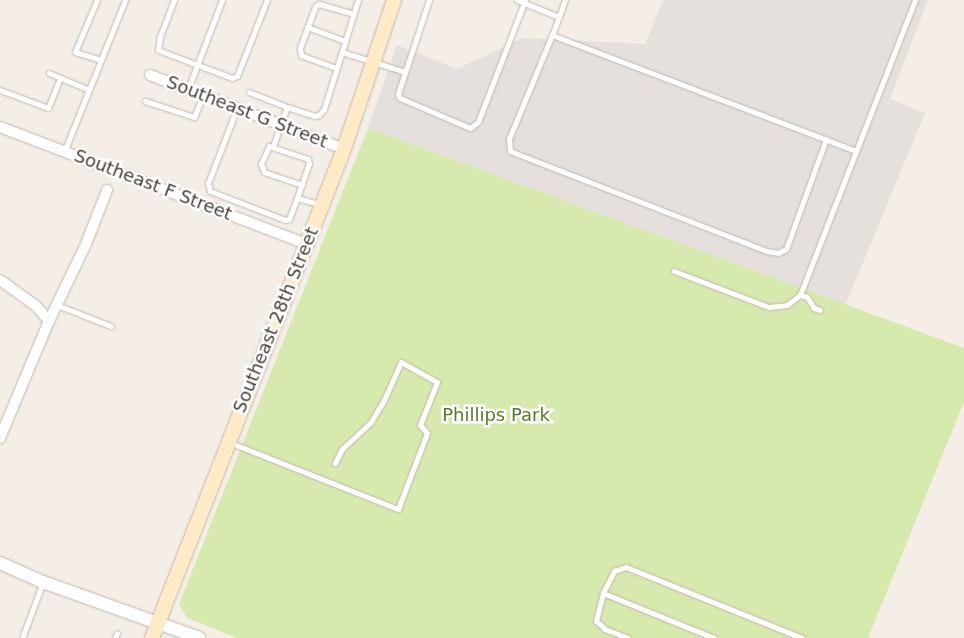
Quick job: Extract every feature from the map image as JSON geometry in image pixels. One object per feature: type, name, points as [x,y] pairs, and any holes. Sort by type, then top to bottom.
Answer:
[{"type":"main road","name":"Southeast 28th Street","points":[[152,638],[344,149],[394,0]]},
{"type":"street","name":"Southeast G Street","points":[[150,75],[344,149]]},
{"type":"street","name":"Southeast F Street","points":[[0,127],[307,244]]},
{"type":"street","points":[[1,434],[48,321],[86,244],[107,190]]},
{"type":"street","points":[[0,280],[36,306],[48,321]]},
{"type":"street","points":[[0,563],[43,582],[199,638]]},
{"type":"lane","points":[[97,0],[75,52],[101,60]]},
{"type":"lane","points":[[64,152],[125,0]]},
{"type":"lane","points":[[174,0],[160,37],[158,50],[227,76],[237,76],[267,0]]},
{"type":"lane","points":[[188,89],[222,0]]},
{"type":"lane","points":[[248,92],[314,116],[319,115],[324,109],[358,0]]},
{"type":"lane","points":[[429,0],[398,94],[402,100],[470,128],[474,126],[524,1]]},
{"type":"lane","points":[[517,0],[524,1],[559,17]]},
{"type":"lane","points":[[564,0],[552,35],[509,139],[510,151],[758,247],[778,253],[786,249],[826,139]]},
{"type":"lane","points":[[674,271],[769,307],[787,306],[800,295],[915,0]]},
{"type":"lane","points":[[336,68],[301,55],[300,48],[315,7],[319,4],[353,14]]},
{"type":"lane","points":[[307,27],[345,41]]},
{"type":"lane","points":[[552,35],[856,151]]},
{"type":"lane","points":[[342,52],[405,72]]},
{"type":"lane","points":[[49,73],[89,90]]},
{"type":"lane","points":[[0,90],[48,108],[60,78]]},
{"type":"lane","points":[[145,101],[194,116],[204,95]]},
{"type":"lane","points":[[273,146],[287,107]]},
{"type":"lane","points":[[237,108],[208,183],[208,188],[285,220],[289,219],[302,185],[309,164],[308,159],[273,146],[268,146],[262,169],[264,172],[302,185]]},
{"type":"lane","points":[[297,198],[322,205]]},
{"type":"lane","points":[[800,295],[807,298],[814,308],[820,310]]},
{"type":"lane","points":[[57,305],[111,326]]},
{"type":"lane","points":[[228,442],[398,509],[427,433],[420,425],[436,382],[401,362],[384,400],[371,422],[342,449],[335,463]]},
{"type":"lane","points":[[628,638],[605,629],[596,620],[614,571],[626,567],[802,638]]},
{"type":"lane","points":[[22,638],[43,582]]},
{"type":"lane","points":[[604,594],[714,638]]},
{"type":"shaded area","points":[[663,0],[928,0],[890,99],[925,113],[845,306],[368,128],[397,45],[457,69],[523,38],[645,44]]},
{"type":"green space","name":"Phillips Park","points":[[368,128],[964,348],[964,402],[868,638],[237,638],[187,618],[179,604]]}]
